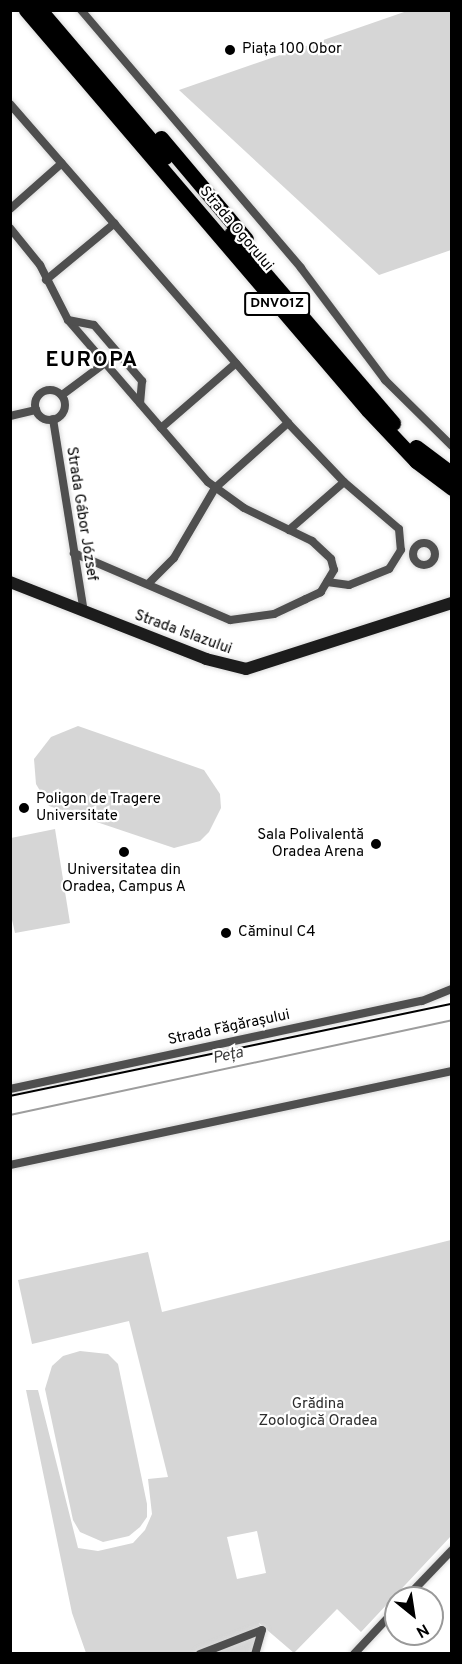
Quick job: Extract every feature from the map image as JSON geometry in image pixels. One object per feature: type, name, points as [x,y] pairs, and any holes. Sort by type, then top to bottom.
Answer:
[{"type":"highway","points":[[17,10],[117,131],[264,296],[286,306]]},
{"type":"highway","name":"Strada Ogorului","points":[[27,10],[286,306],[397,428],[452,474]]},
{"type":"highway","name":"Strada Ogorului","points":[[40,10],[390,435],[452,488]]},
{"type":"highway","points":[[54,10],[199,180],[270,269],[286,306]]},
{"type":"street","points":[[81,10],[301,268],[385,380],[452,446]]},
{"type":"street","points":[[10,105],[288,423],[344,482],[393,521],[399,529],[401,550],[389,569],[349,585],[327,582]]},
{"type":"street","points":[[10,209],[62,163]]},
{"type":"street","points":[[46,280],[115,223]]},
{"type":"street","points":[[10,228],[40,265],[68,320],[215,488],[244,508],[312,541],[331,559],[334,570],[321,592],[249,621],[230,620],[149,583],[74,553]]},
{"type":"street","points":[[68,320],[94,325],[142,381],[140,403]]},
{"type":"street","points":[[62,395],[105,363]]},
{"type":"street","points":[[161,428],[236,363]]},
{"type":"street","points":[[36,410],[41,393],[51,389],[62,395]]},
{"type":"street","points":[[36,410],[43,418],[52,419],[63,413],[62,395]]},
{"type":"street","points":[[10,416],[36,410]]},
{"type":"street","name":"Strada Gábor József","points":[[52,419],[84,612]]},
{"type":"street","points":[[149,583],[174,558],[215,488],[288,423]]},
{"type":"street","points":[[289,531],[344,482]]},
{"type":"street","points":[[401,550],[413,552]]},
{"type":"street","name":"Strada Islazului","points":[[10,582],[221,664],[246,669],[452,603]]},
{"type":"street","name":"Strada Făgărașului","points":[[10,1089],[422,1001],[452,989]]},
{"type":"street","points":[[10,1165],[452,1071]]},
{"type":"street","points":[[418,1586],[452,1550]]},
{"type":"street","points":[[354,1653],[384,1622]]},
{"type":"street","points":[[200,1653],[262,1630],[255,1653]]},
{"type":"green space","points":[[407,11],[451,11],[451,250],[379,275],[179,90]]},
{"type":"green space","points":[[78,726],[204,770],[220,794],[221,808],[209,832],[200,841],[174,848],[49,806],[36,784],[34,759],[51,737]]},
{"type":"green space","points":[[55,829],[70,923],[15,933],[10,911],[11,838]]},
{"type":"green space","name":"Grădina Zoologică Oradea","points":[[451,1240],[451,1536],[404,1586],[384,1586],[384,1607],[361,1632],[337,1609],[294,1653],[259,1623],[262,1630],[252,1653],[86,1653],[72,1613],[26,1390],[38,1390],[78,1548],[98,1551],[133,1543],[145,1530],[152,1514],[148,1479],[168,1477],[129,1321],[32,1344],[18,1280],[148,1252],[162,1312]],"holes":[[[257,1531],[266,1573],[237,1579],[227,1537]]]},
{"type":"green space","points":[[80,1351],[108,1354],[118,1364],[147,1504],[147,1517],[140,1527],[129,1536],[103,1542],[80,1532],[73,1520],[45,1389],[52,1366],[63,1356]]},
{"type":"waterway","name":"Peța","points":[[10,1115],[452,1020]]},
{"type":"tram line","points":[[10,1096],[452,1004]]},
{"type":"place","name":"Piața 100 Obor","points":[[230,50]]},
{"type":"place","name":"Poligon de Tragere Universitate","points":[[24,808]]},
{"type":"place","name":"Sala Polivalentă Oradea Arena","points":[[376,844]]},
{"type":"place","name":"Universitatea din Oradea, Campus A","points":[[124,852]]},
{"type":"place","name":"Căminul C4","points":[[226,933]]},
{"type":"district","name":"EUROPA","points":[[92,361]]}]
